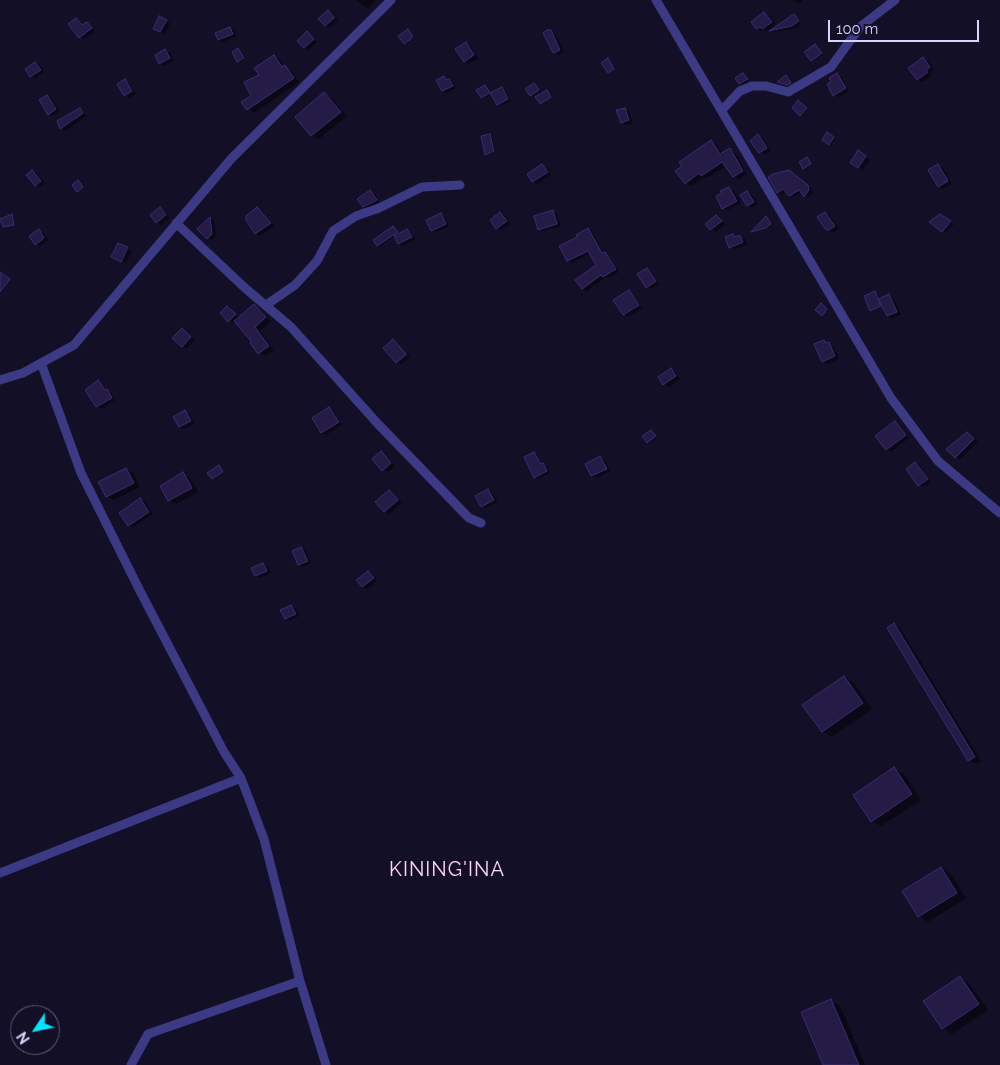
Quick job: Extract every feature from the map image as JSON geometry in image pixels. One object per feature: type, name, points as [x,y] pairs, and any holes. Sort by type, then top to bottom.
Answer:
[{"type":"street","points":[[0,380],[24,373],[74,345],[231,159],[391,0]]},
{"type":"street","points":[[722,110],[740,91],[752,86],[766,86],[788,92],[831,67],[860,27],[895,0]]},
{"type":"street","points":[[659,1],[891,398],[938,460],[1000,512]]},
{"type":"street","points":[[266,305],[295,285],[318,261],[333,231],[356,216],[379,208],[422,187],[460,185]]},
{"type":"street","points":[[176,222],[245,288],[292,327],[378,424],[469,518],[481,523]]},
{"type":"street","points":[[41,363],[81,473],[224,752],[241,778],[264,839],[300,981],[326,1065]]},
{"type":"street","points":[[0,873],[241,778]]},
{"type":"street","points":[[131,1065],[148,1034],[300,981]]},
{"type":"building","points":[[328,10],[334,18],[325,26],[318,19]]},
{"type":"building","points":[[764,12],[772,22],[762,29],[760,27],[756,29],[751,22]]},
{"type":"building","points":[[794,14],[799,21],[792,26],[769,31]]},
{"type":"building","points":[[159,16],[167,20],[160,32],[153,29]]},
{"type":"building","points":[[76,18],[82,25],[87,22],[92,28],[79,38],[68,24]]},
{"type":"building","points":[[230,27],[233,34],[218,40],[215,33]]},
{"type":"building","points":[[408,29],[413,37],[404,44],[398,36]]},
{"type":"building","points":[[551,30],[560,50],[553,53],[543,33]]},
{"type":"building","points":[[307,31],[314,39],[304,48],[297,41]]},
{"type":"building","points":[[466,42],[474,55],[464,62],[455,49]]},
{"type":"building","points":[[815,44],[822,53],[811,61],[804,52]]},
{"type":"building","points":[[238,48],[244,58],[237,62],[232,52]]},
{"type":"building","points":[[165,49],[170,58],[159,64],[155,55]]},
{"type":"building","points":[[274,55],[282,67],[285,65],[294,78],[247,110],[241,102],[251,96],[244,82],[259,75],[254,68]]},
{"type":"building","points":[[923,57],[930,67],[926,70],[928,72],[917,80],[908,68]]},
{"type":"building","points":[[608,58],[614,69],[608,73],[601,63]]},
{"type":"building","points":[[35,62],[41,70],[30,77],[25,69]]},
{"type":"building","points":[[743,73],[748,79],[739,84],[735,78]]},
{"type":"building","points":[[837,73],[846,88],[833,96],[827,84],[831,82],[829,78]]},
{"type":"building","points":[[786,75],[791,83],[787,85],[777,82]]},
{"type":"building","points":[[444,76],[446,80],[449,79],[453,86],[442,91],[436,80]]},
{"type":"building","points":[[125,79],[132,91],[124,96],[117,84]]},
{"type":"building","points":[[534,83],[539,90],[530,96],[525,89]]},
{"type":"building","points":[[485,85],[490,93],[481,98],[476,90]]},
{"type":"building","points":[[502,87],[508,99],[497,105],[490,93]]},
{"type":"building","points":[[547,90],[551,97],[540,104],[535,97]]},
{"type":"building","points":[[324,92],[341,112],[311,136],[295,117]]},
{"type":"building","points":[[47,95],[56,109],[48,115],[39,100]]},
{"type":"building","points":[[798,100],[807,108],[800,116],[792,108]]},
{"type":"building","points":[[80,108],[83,113],[60,129],[57,121]]},
{"type":"building","points":[[625,108],[629,120],[621,123],[616,110]]},
{"type":"building","points":[[827,132],[834,137],[829,145],[822,140]]},
{"type":"building","points":[[490,134],[494,151],[485,155],[481,136]]},
{"type":"building","points":[[758,134],[767,148],[759,153],[750,141]]},
{"type":"building","points":[[711,140],[720,154],[730,148],[743,171],[733,177],[722,162],[701,176],[699,173],[685,184],[675,171],[682,166],[679,162]]},
{"type":"building","points":[[858,150],[866,156],[858,168],[850,163]]},
{"type":"building","points":[[807,157],[811,164],[803,169],[799,162]]},
{"type":"building","points":[[542,164],[548,172],[532,182],[527,174]]},
{"type":"building","points":[[938,164],[948,181],[938,187],[928,170]]},
{"type":"building","points":[[32,170],[41,181],[35,186],[26,175]]},
{"type":"building","points":[[789,170],[808,185],[809,190],[804,197],[799,190],[789,196],[783,189],[777,193],[768,177]]},
{"type":"building","points":[[78,180],[83,187],[77,192],[72,185]]},
{"type":"building","points":[[729,187],[737,201],[722,209],[716,196],[722,193],[720,191]]},
{"type":"building","points":[[370,190],[377,200],[363,207],[357,199]]},
{"type":"building","points":[[747,191],[754,202],[747,206],[740,195]]},
{"type":"building","points":[[160,207],[166,215],[156,223],[150,215]]},
{"type":"building","points":[[257,207],[271,223],[255,234],[246,220],[246,216]]},
{"type":"building","points":[[553,210],[557,224],[538,230],[534,216]]},
{"type":"building","points":[[500,212],[507,221],[496,229],[490,220]]},
{"type":"building","points":[[825,212],[835,226],[829,230],[826,230],[817,217]]},
{"type":"building","points":[[441,213],[446,224],[431,231],[426,220]]},
{"type":"building","points":[[12,214],[14,225],[3,227],[0,219]]},
{"type":"building","points":[[940,214],[951,221],[942,232],[929,222]]},
{"type":"building","points":[[716,215],[722,221],[710,230],[705,224]]},
{"type":"building","points":[[766,216],[771,224],[766,228],[751,232]]},
{"type":"building","points":[[210,217],[212,234],[207,239],[197,229]]},
{"type":"building","points":[[393,226],[398,232],[377,246],[373,240]]},
{"type":"building","points":[[588,228],[602,253],[605,252],[616,269],[603,277],[601,275],[582,289],[575,280],[596,265],[588,251],[567,261],[559,246],[577,237],[576,235]]},
{"type":"building","points":[[39,229],[44,238],[35,245],[29,236]]},
{"type":"building","points":[[407,229],[412,237],[398,244],[394,236]]},
{"type":"building","points":[[733,234],[735,237],[740,235],[743,242],[729,248],[725,237]]},
{"type":"building","points":[[118,243],[128,247],[121,262],[111,257]]},
{"type":"building","points":[[647,268],[656,281],[646,288],[637,274]]},
{"type":"building","points":[[0,272],[10,279],[0,292]]},
{"type":"building","points":[[629,290],[639,305],[623,315],[613,300]]},
{"type":"building","points":[[875,291],[881,306],[870,311],[864,296]]},
{"type":"building","points":[[889,294],[897,312],[887,316],[878,299]]},
{"type":"building","points":[[821,303],[827,309],[822,316],[815,310]]},
{"type":"building","points":[[254,304],[266,317],[255,327],[269,346],[258,354],[250,343],[251,341],[234,321]]},
{"type":"building","points":[[227,306],[236,314],[228,322],[220,313]]},
{"type":"building","points":[[182,328],[191,337],[182,347],[172,338]]},
{"type":"building","points":[[393,339],[406,354],[396,363],[383,348]]},
{"type":"building","points":[[824,340],[825,343],[829,342],[835,356],[822,362],[814,344]]},
{"type":"building","points":[[671,368],[676,376],[663,385],[658,377]]},
{"type":"building","points":[[98,380],[105,390],[107,389],[112,398],[96,407],[85,390]]},
{"type":"building","points":[[329,407],[339,422],[321,433],[312,418]]},
{"type":"building","points":[[185,410],[191,421],[179,427],[173,417]]},
{"type":"building","points":[[895,421],[906,435],[886,450],[875,436]]},
{"type":"building","points":[[651,430],[656,436],[647,443],[642,436]]},
{"type":"building","points":[[967,432],[974,439],[955,458],[946,449]]},
{"type":"building","points":[[381,451],[391,463],[382,471],[372,459]]},
{"type":"building","points":[[534,452],[547,471],[534,478],[524,457]]},
{"type":"building","points":[[600,456],[607,469],[591,476],[585,464]]},
{"type":"building","points":[[915,462],[928,479],[918,486],[906,469]]},
{"type":"building","points":[[219,465],[223,472],[212,479],[207,473]]},
{"type":"building","points":[[126,468],[134,483],[106,497],[98,482]]},
{"type":"building","points":[[183,472],[192,488],[168,501],[160,486]]},
{"type":"building","points":[[488,489],[494,500],[481,507],[475,496]]},
{"type":"building","points":[[389,490],[398,500],[384,512],[375,502]]},
{"type":"building","points":[[140,498],[149,512],[128,526],[119,513]]},
{"type":"building","points":[[301,547],[308,561],[298,565],[292,551]]},
{"type":"building","points":[[263,563],[267,571],[255,576],[251,568]]},
{"type":"building","points":[[368,571],[374,578],[362,587],[356,580]]},
{"type":"building","points":[[291,605],[296,614],[285,619],[280,610]]},
{"type":"building","points":[[894,623],[975,757],[968,761],[887,628]]},
{"type":"building","points":[[844,676],[863,703],[822,732],[802,705]]},
{"type":"building","points":[[894,767],[912,794],[871,822],[853,795]]},
{"type":"building","points":[[941,867],[957,893],[918,917],[902,891]]},
{"type":"building","points":[[960,976],[979,1004],[942,1029],[923,1001]]},
{"type":"building","points":[[831,999],[859,1065],[823,1065],[801,1012]]},
{"type":"district","name":"KINING'INA","points":[[447,870]]}]
